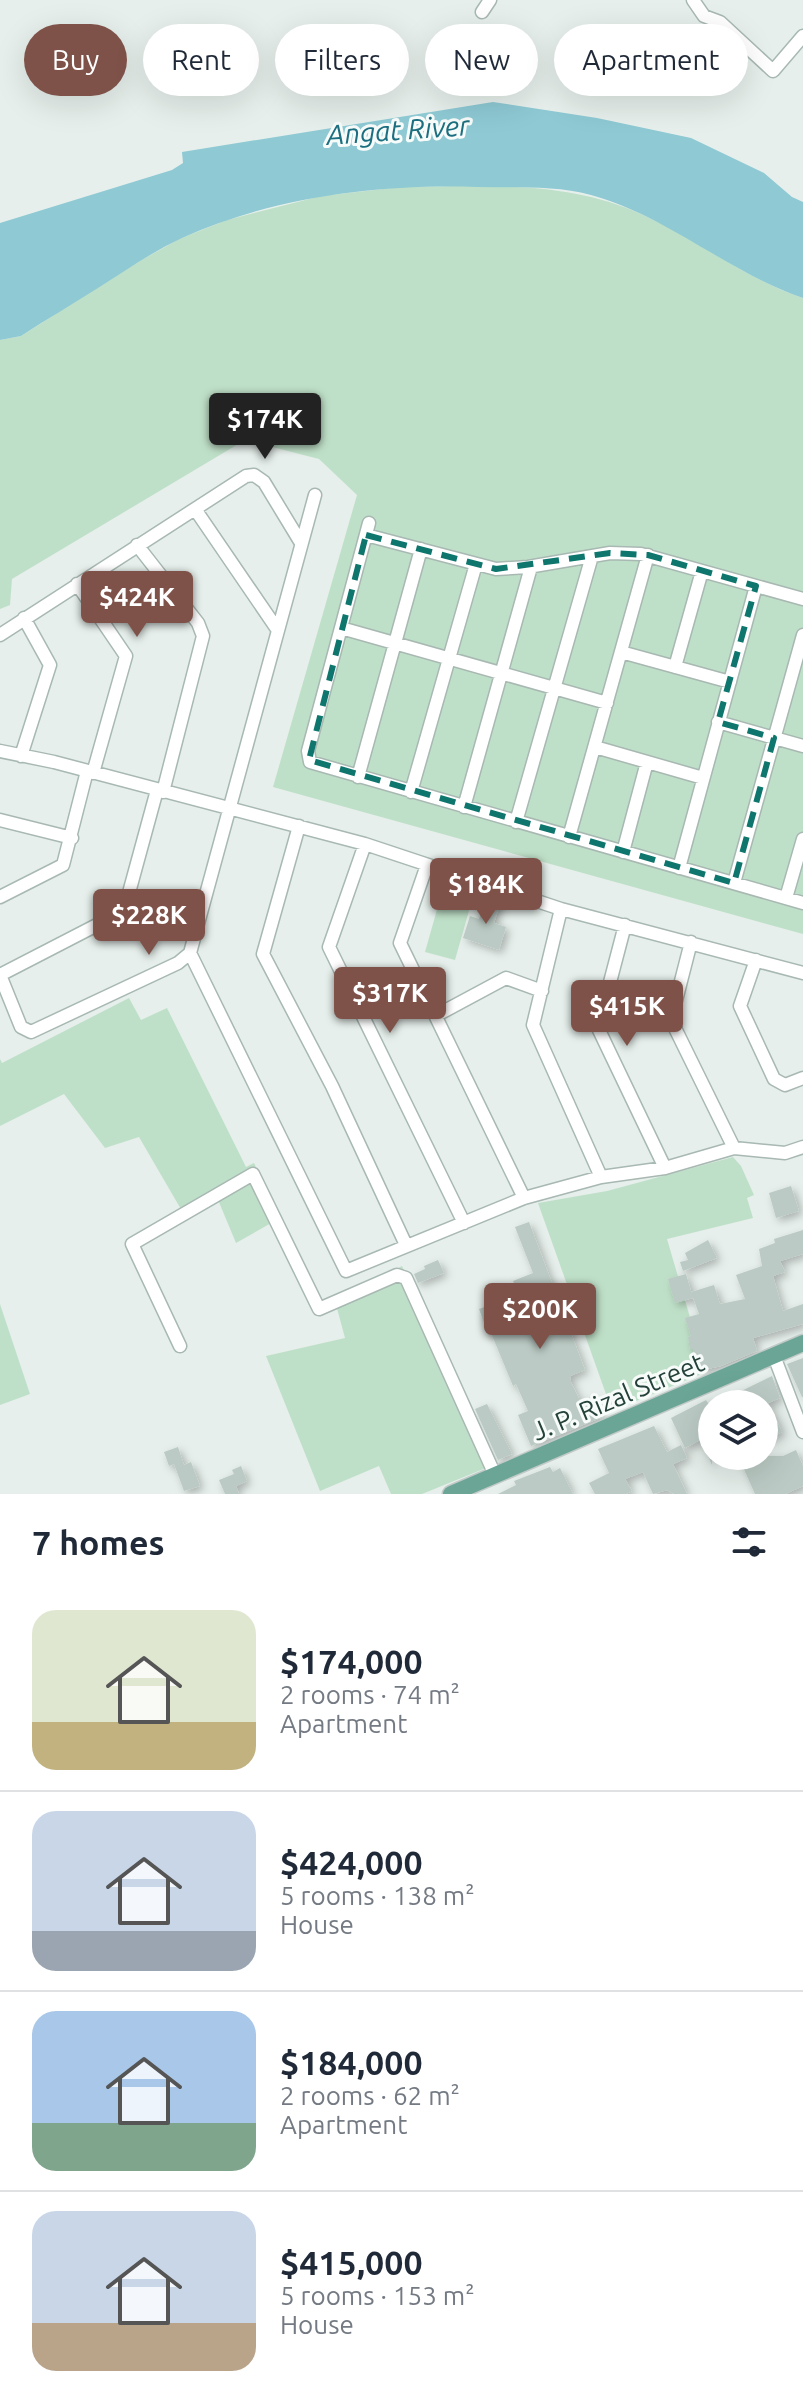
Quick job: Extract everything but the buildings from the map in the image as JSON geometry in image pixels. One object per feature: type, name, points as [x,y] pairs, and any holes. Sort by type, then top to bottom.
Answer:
[{"type":"main road","name":"J. P. Rizal Street","points":[[451,1494],[803,1343]]},
{"type":"street","points":[[482,12],[490,0]]},
{"type":"street","points":[[693,0],[704,16],[720,22],[773,71],[803,36]]},
{"type":"street","points":[[0,635],[246,476],[254,475],[264,482],[301,543]]},
{"type":"street","points":[[137,545],[198,623],[203,636],[124,911],[0,975],[21,1027],[31,1032],[178,963],[190,953],[315,495]]},
{"type":"street","points":[[195,509],[277,629]]},
{"type":"street","points":[[803,599],[648,555],[622,553],[531,567],[496,569],[421,549],[368,529],[308,755],[314,765],[803,903]]},
{"type":"street","points":[[358,777],[421,549]]},
{"type":"street","points":[[569,837],[648,555]]},
{"type":"street","points":[[516,822],[592,556]]},
{"type":"street","points":[[411,792],[476,564]]},
{"type":"street","points":[[464,807],[531,567]]},
{"type":"street","points":[[675,667],[702,571]]},
{"type":"street","points":[[0,897],[63,865],[126,656],[77,584]]},
{"type":"street","points":[[679,868],[756,586]]},
{"type":"street","points":[[21,756],[50,665],[24,618]]},
{"type":"street","points":[[341,628],[607,703]]},
{"type":"street","points":[[734,883],[803,635]]},
{"type":"street","points":[[621,652],[730,682]]},
{"type":"street","points":[[718,722],[803,746]]},
{"type":"street","points":[[595,747],[703,778]]},
{"type":"street","points":[[0,751],[365,844],[561,909],[803,973]]},
{"type":"street","points":[[623,852],[647,762]]},
{"type":"street","points":[[0,820],[72,838]]},
{"type":"street","points":[[299,826],[263,954],[332,1086],[406,1245]]},
{"type":"street","points":[[786,898],[803,839]]},
{"type":"street","points":[[365,844],[329,947],[464,1223]]},
{"type":"street","points":[[427,865],[400,943],[524,1198]]},
{"type":"street","points":[[561,909],[533,1025],[601,1177]]},
{"type":"street","points":[[625,925],[598,1028],[665,1168]]},
{"type":"street","points":[[691,942],[671,1020],[734,1148]]},
{"type":"street","points":[[190,953],[346,1271],[524,1198],[601,1177],[665,1168],[734,1148],[785,1153],[803,1147]]},
{"type":"street","points":[[756,960],[740,1006],[774,1079],[785,1085],[803,1078]]},
{"type":"street","points":[[437,1015],[506,978],[542,991]]},
{"type":"street","points":[[180,1346],[132,1244],[253,1174],[319,1309],[397,1275],[406,1278],[495,1475]]},
{"type":"street","points":[[774,1356],[803,1432]]},
{"type":"highlighted area","points":[[366,535],[496,569],[610,553],[648,555],[756,586],[718,722],[774,738],[734,883],[309,760]]},
{"type":"green space","points":[[401,187],[523,187],[583,195],[612,203],[641,214],[761,280],[803,298],[803,934],[273,787],[357,495],[319,459],[245,440],[12,579],[10,605],[0,609],[0,340],[21,336],[179,239],[227,220],[321,196]]},
{"type":"green space","points":[[440,899],[470,907],[455,960],[425,952]]},
{"type":"green space","points":[[129,998],[141,1020],[167,1008],[246,1167],[254,1163],[280,1218],[236,1243],[216,1195],[182,1211],[139,1137],[105,1148],[64,1094],[0,1126],[0,1059],[2,1063]]},
{"type":"green space","points":[[733,1157],[741,1166],[754,1195],[747,1198],[753,1218],[667,1239],[706,1372],[612,1411],[538,1203],[607,1191]]},
{"type":"green space","points":[[402,1266],[491,1466],[422,1494],[391,1494],[379,1466],[320,1491],[266,1356],[345,1338],[335,1301]]},
{"type":"green space","points":[[0,1304],[30,1394],[0,1405]]},
{"type":"water","name":"Angat River","points":[[493,102],[597,118],[691,138],[764,173],[792,197],[803,202],[803,298],[749,274],[646,216],[591,195],[535,188],[402,188],[289,203],[217,224],[160,249],[21,336],[0,340],[0,223],[172,170],[183,163],[182,152]]}]
